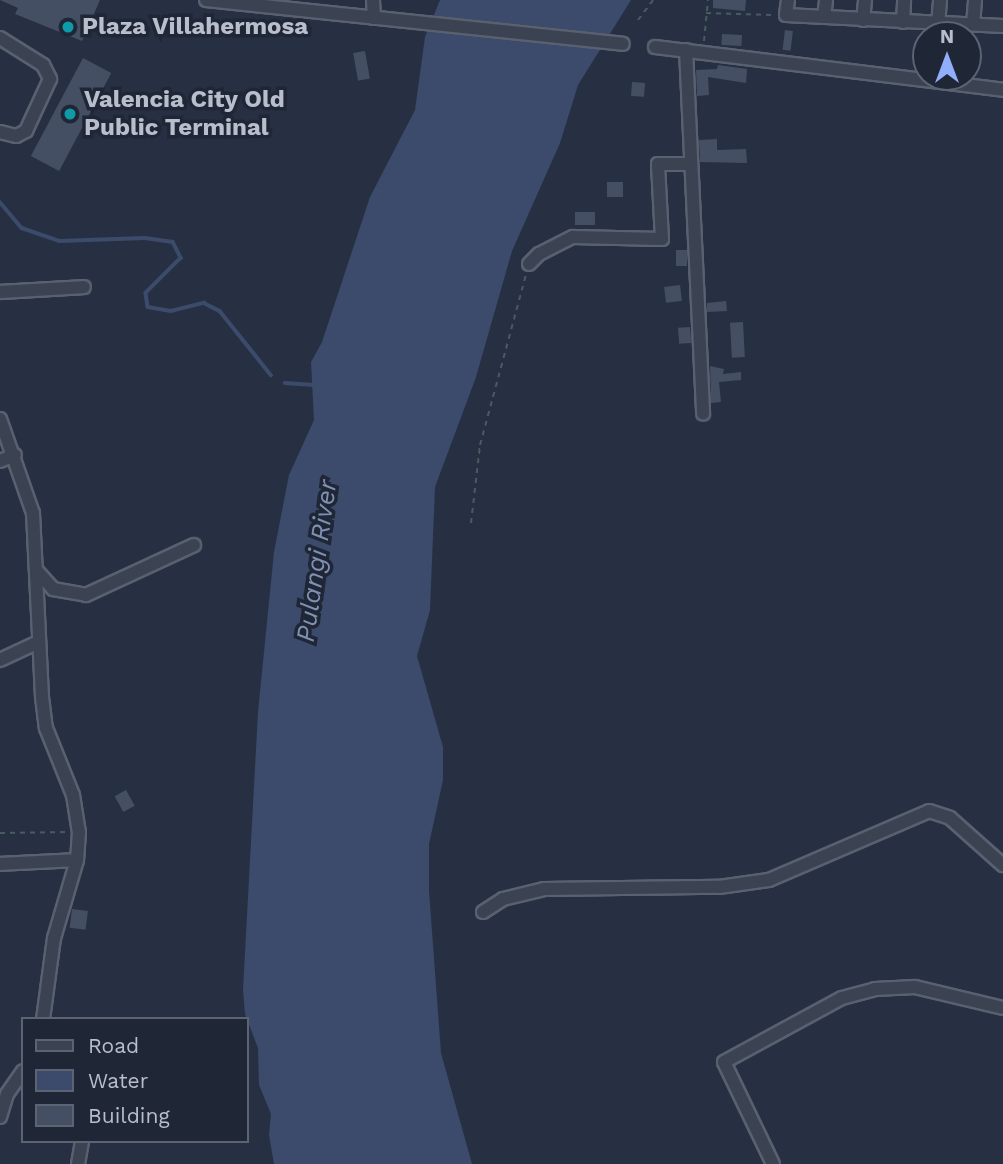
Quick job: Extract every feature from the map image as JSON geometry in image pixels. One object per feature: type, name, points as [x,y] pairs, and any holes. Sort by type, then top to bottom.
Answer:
[{"type":"street","points":[[206,0],[623,44]]},
{"type":"street","points":[[373,0],[374,18]]},
{"type":"street","points":[[788,0],[786,15],[912,23]]},
{"type":"street","points":[[824,17],[826,0]]},
{"type":"street","points":[[863,20],[865,0]]},
{"type":"street","points":[[903,22],[904,0]]},
{"type":"street","points":[[937,21],[940,0]]},
{"type":"street","points":[[973,21],[975,0]]},
{"type":"street","points":[[982,25],[1003,26]]},
{"type":"street","points":[[0,55],[3,40],[43,65],[50,88],[22,135],[0,132]]},
{"type":"street","points":[[654,47],[1003,90]]},
{"type":"street","points":[[686,50],[703,414]]},
{"type":"street","points":[[529,264],[539,254],[573,237],[662,239],[658,164],[691,164]]},
{"type":"street","points":[[0,292],[84,287]]},
{"type":"street","points":[[0,419],[15,455],[33,513],[37,571],[36,643],[46,728],[73,795],[79,832],[77,860],[54,938],[43,1017]]},
{"type":"street","points":[[0,461],[15,455]]},
{"type":"street","points":[[37,571],[53,589],[86,595],[194,545]]},
{"type":"street","points":[[0,660],[36,643]]},
{"type":"street","points":[[483,912],[503,899],[544,889],[719,887],[769,880],[929,810],[950,818],[1003,865]]},
{"type":"street","points":[[0,864],[77,860]]},
{"type":"street","points":[[773,1164],[724,1062],[842,998],[875,989],[915,987],[1003,1008]]},
{"type":"street","points":[[0,1117],[7,1094],[21,1074]]},
{"type":"street","points":[[78,1164],[82,1143]]},
{"type":"path","points":[[638,20],[653,0]]},
{"type":"path","points":[[703,52],[708,0]]},
{"type":"path","points":[[706,13],[786,15]]},
{"type":"path","points":[[471,523],[480,445],[529,264]]},
{"type":"path","points":[[0,833],[79,832]]},
{"type":"water","name":"Pulangi River","points":[[440,0],[631,0],[578,85],[560,143],[512,251],[476,377],[435,487],[430,610],[417,656],[443,747],[443,780],[429,844],[429,891],[441,1053],[472,1164],[274,1164],[269,1135],[271,1114],[259,1085],[258,1048],[245,1014],[243,990],[258,712],[274,552],[289,475],[314,420],[311,362],[322,342],[370,197],[415,110],[425,37]]},
{"type":"building","name":"Plaza Villahermosa","points":[[0,0],[100,0],[82,41],[15,14],[18,8]]},
{"type":"building","points":[[713,0],[746,0],[745,11],[713,8]]},
{"type":"building","points":[[785,30],[793,31],[791,51],[783,50]]},
{"type":"building","points":[[722,34],[742,35],[741,46],[721,45]]},
{"type":"building","points":[[365,51],[370,79],[358,81],[353,53]]},
{"type":"building","name":"Valencia City Old Public Terminal","points":[[83,58],[111,73],[59,171],[31,156]]},
{"type":"building","points":[[718,65],[747,69],[746,83],[708,77],[709,95],[697,96],[696,70],[717,69]]},
{"type":"building","points":[[632,82],[645,83],[644,97],[631,96]]},
{"type":"building","points":[[717,139],[717,150],[746,149],[747,163],[700,162],[699,140]]},
{"type":"building","points":[[607,182],[623,182],[623,197],[607,197]]},
{"type":"building","points":[[575,212],[595,212],[595,225],[575,225]]},
{"type":"building","points":[[676,250],[687,250],[687,266],[676,266]]},
{"type":"building","points":[[680,285],[682,301],[666,303],[664,287]]},
{"type":"building","points":[[726,301],[727,311],[707,312],[707,303]]},
{"type":"building","points":[[743,322],[745,357],[732,358],[730,323]]},
{"type":"building","points":[[690,327],[691,343],[679,344],[678,328]]},
{"type":"building","points":[[710,366],[724,369],[723,374],[741,372],[741,380],[719,382],[721,402],[711,403]]},
{"type":"building","points":[[126,790],[135,806],[123,812],[115,796]]},
{"type":"building","points":[[72,909],[88,911],[86,930],[70,928]]},
{"type":"waterway","points":[[0,202],[22,228],[59,241],[145,238],[173,242],[181,258],[146,293],[148,307],[171,311],[204,303],[220,311],[271,375]]},
{"type":"waterway","points":[[285,383],[314,385]]},
{"type":"place","name":"Plaza Villahermosa","points":[[68,27]]},
{"type":"place","name":"Valencia City Old Public Terminal","points":[[70,114]]}]
